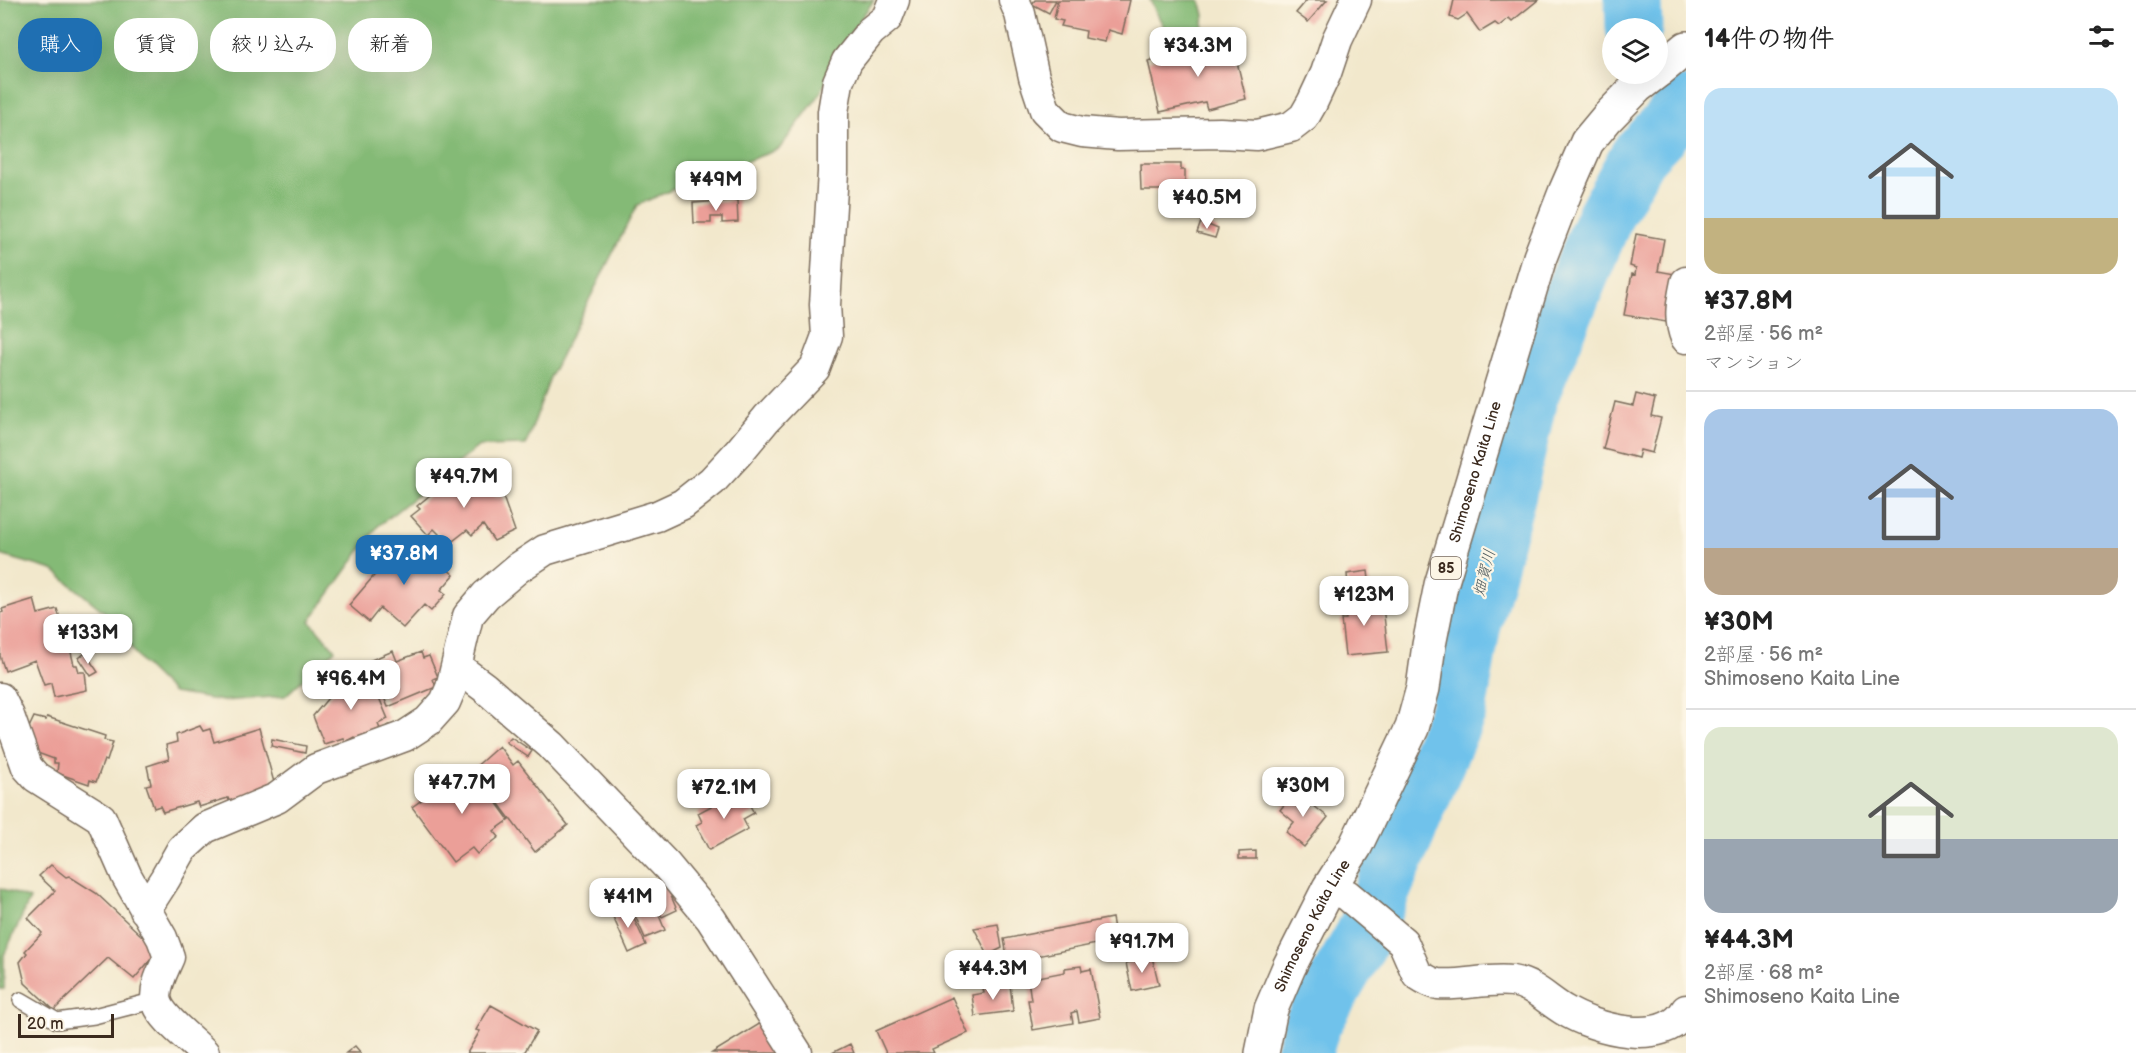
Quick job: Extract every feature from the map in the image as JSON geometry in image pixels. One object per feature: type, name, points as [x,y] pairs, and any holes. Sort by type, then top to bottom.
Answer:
[{"type":"main road","name":"Shimoseno Kaita Line","points":[[1262,1053],[1271,1009],[1289,967],[1338,891],[1355,847],[1412,728],[1423,688],[1441,585],[1540,257],[1566,190],[1587,142],[1607,117],[1643,84]]},
{"type":"street","points":[[144,910],[182,849],[205,828],[278,798],[316,769],[405,736],[428,721],[445,702],[457,667],[468,616],[486,595],[545,549],[657,516],[683,504],[712,480],[814,368],[827,336],[825,305],[833,172],[833,112],[838,82],[847,61],[871,31],[887,18],[894,0]]},
{"type":"street","points":[[1014,0],[1020,14],[1034,77],[1045,110],[1062,127],[1082,132],[1118,135],[1220,133],[1257,135],[1291,128],[1304,117],[1312,103],[1356,0]]},
{"type":"street","points":[[1686,282],[1681,323],[1686,338]]},
{"type":"street","points":[[457,667],[484,687],[550,745],[667,866],[711,919],[797,1053]]},
{"type":"street","points":[[0,698],[9,716],[27,767],[36,777],[101,818],[127,877],[162,938],[170,957],[159,981],[156,1000],[164,1015],[204,1053]]},
{"type":"street","points":[[1338,891],[1403,942],[1417,975],[1436,984],[1513,981],[1543,993],[1563,1010],[1590,1023],[1607,1028],[1649,1032],[1684,1022]]},
{"type":"lane","points":[[21,1000],[57,1022],[105,1014],[156,1000]]},
{"type":"green space","points":[[0,0],[874,0],[846,40],[820,94],[779,149],[690,182],[637,205],[551,375],[526,445],[479,446],[378,526],[310,621],[335,650],[285,696],[223,701],[173,693],[141,662],[108,615],[53,570],[0,555]]},
{"type":"green space","points":[[1150,0],[1200,0],[1204,15],[1201,37],[1171,41]]},
{"type":"green space","points":[[0,888],[30,899],[4,955],[4,989],[0,989]]},
{"type":"building","points":[[1035,0],[1056,0],[1049,13],[1032,4]]},
{"type":"building","points":[[1058,0],[1130,0],[1122,34],[1108,30],[1105,42],[1085,38],[1086,31],[1061,26],[1063,21],[1054,19]]},
{"type":"building","points":[[1307,0],[1327,0],[1308,22],[1296,13]]},
{"type":"building","points":[[1454,0],[1538,0],[1512,21],[1509,18],[1499,26],[1495,23],[1480,32],[1467,14],[1458,20],[1450,17]]},
{"type":"building","points":[[1232,41],[1246,99],[1207,109],[1205,102],[1160,112],[1148,61]]},
{"type":"building","points":[[1140,164],[1181,164],[1181,170],[1185,170],[1185,186],[1180,187],[1180,190],[1141,190]]},
{"type":"building","points":[[737,200],[738,222],[722,223],[722,217],[711,217],[711,223],[694,223],[693,203]]},
{"type":"building","points":[[1201,222],[1218,229],[1215,238],[1197,233]]},
{"type":"building","points":[[1636,234],[1664,239],[1658,271],[1675,274],[1666,322],[1624,315],[1632,274],[1635,275],[1636,268],[1630,266]]},
{"type":"building","points":[[1636,394],[1655,399],[1651,416],[1661,418],[1652,453],[1640,450],[1638,458],[1603,449],[1615,402],[1633,406]]},
{"type":"building","points":[[467,464],[496,497],[502,494],[515,531],[494,541],[483,525],[472,535],[467,530],[449,544],[434,529],[428,535],[411,516],[420,509],[417,506]]},
{"type":"building","points":[[414,540],[454,575],[441,590],[446,594],[431,611],[424,605],[403,628],[380,608],[369,622],[349,605],[396,550],[401,555]]},
{"type":"building","points":[[1368,571],[1371,596],[1349,598],[1347,574]]},
{"type":"building","points":[[1382,597],[1388,652],[1345,656],[1341,619],[1346,619],[1345,601]]},
{"type":"building","points":[[34,599],[38,614],[57,609],[66,636],[63,637],[64,645],[69,644],[74,665],[77,665],[79,672],[85,672],[87,690],[54,697],[51,683],[44,685],[35,660],[5,671],[0,656],[0,613],[3,612],[2,609]]},
{"type":"building","points":[[393,651],[397,661],[421,652],[423,658],[429,656],[438,677],[433,679],[436,687],[388,707],[369,661]]},
{"type":"building","points":[[85,653],[98,672],[91,676],[79,658]]},
{"type":"building","points":[[362,673],[364,677],[370,676],[388,719],[378,724],[380,729],[355,739],[354,737],[345,742],[343,738],[324,744],[313,716],[334,691],[343,688],[341,681]]},
{"type":"building","points":[[34,717],[46,720],[47,717],[105,736],[104,740],[113,742],[107,761],[104,760],[96,782],[90,780],[89,784],[57,773],[58,763],[54,763],[54,759],[32,751],[25,736]]},
{"type":"building","points":[[200,726],[203,731],[210,729],[214,742],[259,728],[275,786],[230,802],[228,798],[199,807],[197,802],[163,812],[160,806],[154,808],[146,785],[151,784],[147,766],[169,759],[166,745],[177,742],[176,735]]},
{"type":"building","points":[[511,737],[532,751],[528,757],[506,742]]},
{"type":"building","points":[[272,739],[306,746],[305,753],[271,746]]},
{"type":"building","points":[[499,746],[513,765],[518,761],[568,825],[535,852],[473,769]]},
{"type":"building","points":[[472,769],[509,820],[494,831],[499,837],[477,854],[472,848],[453,862],[412,807],[463,771],[465,774]]},
{"type":"building","points":[[758,787],[764,797],[759,799],[754,789]]},
{"type":"building","points":[[741,790],[754,813],[743,819],[748,829],[709,850],[696,825],[702,822],[698,813]]},
{"type":"building","points":[[1295,791],[1328,817],[1304,847],[1286,832],[1294,822],[1280,810]]},
{"type":"building","points":[[1256,851],[1256,859],[1239,859],[1239,852]]},
{"type":"building","points":[[51,865],[66,877],[69,876],[96,893],[158,951],[134,979],[108,958],[54,1010],[25,983],[20,962],[27,953],[25,951],[42,933],[28,918],[55,891],[39,876]]},
{"type":"building","points":[[667,887],[677,910],[662,917],[651,894]]},
{"type":"building","points":[[653,901],[665,930],[645,938],[633,911]]},
{"type":"building","points":[[620,907],[621,911],[629,908],[646,945],[629,953],[611,912]]},
{"type":"building","points":[[1112,918],[1116,940],[1008,962],[1004,939]]},
{"type":"building","points":[[998,924],[1002,948],[988,955],[974,928]]},
{"type":"building","points":[[1152,957],[1159,985],[1132,991],[1126,963]]},
{"type":"building","points":[[1081,966],[1082,971],[1091,969],[1100,1018],[1079,1022],[1077,1011],[1071,1013],[1073,1023],[1033,1030],[1028,1000],[1031,1000],[1028,979],[1065,972],[1065,968]]},
{"type":"building","points":[[1010,984],[1013,1011],[975,1016],[972,995],[984,993],[983,988]]},
{"type":"building","points":[[952,997],[968,1033],[932,1049],[934,1053],[886,1053],[876,1031]]},
{"type":"building","points":[[491,1005],[537,1031],[524,1053],[467,1053],[480,1031],[476,1030]]},
{"type":"building","points":[[761,1023],[780,1053],[712,1053]]},
{"type":"building","points":[[850,1044],[854,1053],[832,1053]]},
{"type":"building","points":[[355,1046],[361,1053],[346,1053]]},
{"type":"waterway","points":[[1633,0],[1634,18]]},
{"type":"waterway","name":"畑賀川","points":[[1304,1053],[1312,1025],[1363,936],[1458,711],[1472,629],[1508,493],[1529,398],[1605,216],[1638,156],[1686,105]]}]
